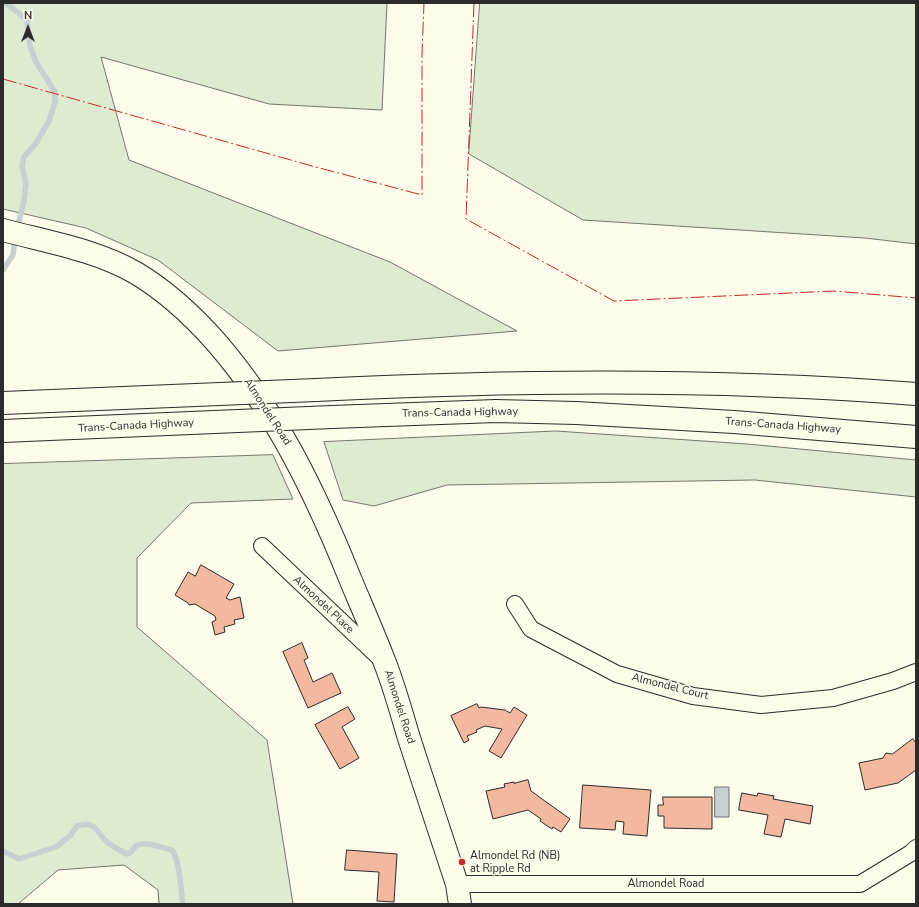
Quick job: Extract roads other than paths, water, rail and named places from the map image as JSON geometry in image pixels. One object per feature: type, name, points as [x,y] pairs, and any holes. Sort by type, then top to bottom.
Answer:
[{"type":"main road","name":"Almondel Road","points":[[3,230],[75,248],[136,273],[180,306],[205,330],[228,356],[252,388],[277,425],[319,506],[385,663],[458,894]]},
{"type":"main road","points":[[3,403],[496,383],[608,382],[735,384],[916,394]]},
{"type":"main road","name":"Trans-Canada Highway","points":[[3,431],[496,411],[576,413],[741,422],[916,437]]},
{"type":"street","name":"Almondel Place","points":[[262,546],[385,663]]},
{"type":"street","name":"Almondel Court","points":[[515,604],[531,628],[617,674],[693,696],[761,705],[832,698],[893,681],[916,672]]},
{"type":"street","name":"Almondel Road","points":[[458,894],[860,884],[911,853],[916,848]]},
{"type":"waterway","points":[[6,3],[27,20],[30,46],[36,62],[55,92],[55,102],[49,121],[36,143],[24,157],[22,166],[26,184],[24,201],[17,229]]},
{"type":"waterway","points":[[3,270],[13,255],[15,237]]},
{"type":"waterway","points":[[3,851],[19,859],[56,847],[70,836],[77,826],[87,824],[91,825],[105,840],[127,854],[139,844],[154,845],[172,850],[177,861],[183,904]]},
{"type":"place","name":"Almondel Rd (NB) at Ripple Rd","points":[[462,862]]}]
